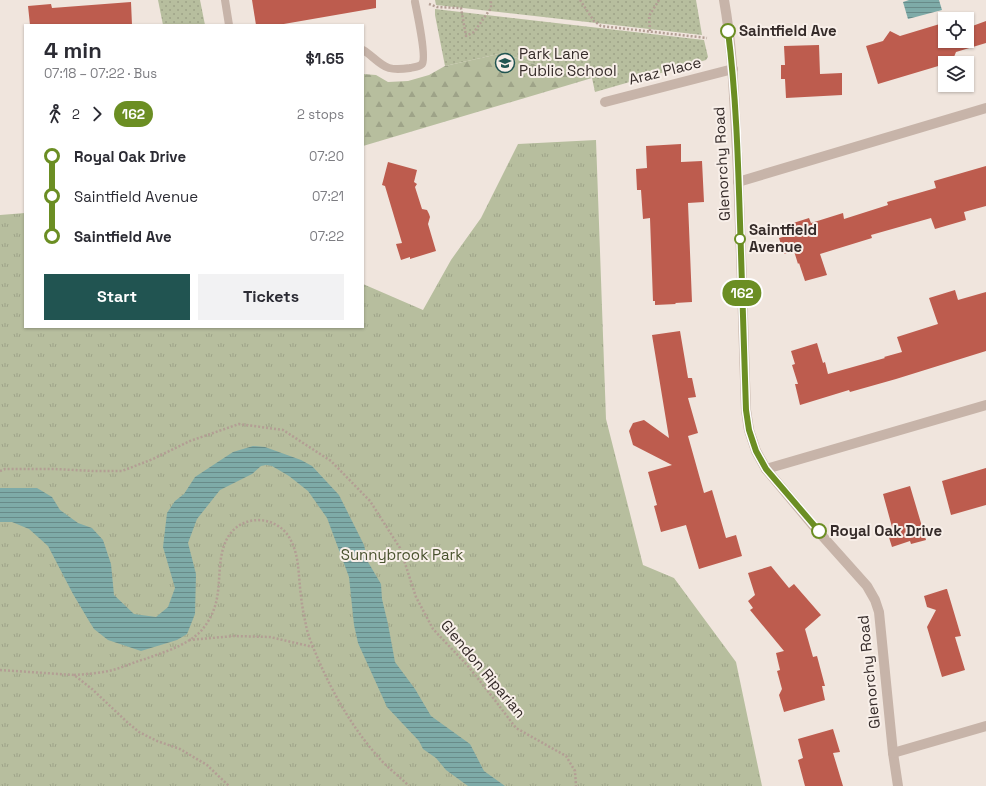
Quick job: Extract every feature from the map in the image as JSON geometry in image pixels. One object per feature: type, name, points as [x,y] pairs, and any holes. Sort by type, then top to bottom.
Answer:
[{"type":"street","name":"Glenorchy Road","points":[[724,0],[733,69],[746,410],[749,430],[756,451],[766,469],[817,530],[867,586],[875,600],[879,612],[893,753],[898,786]]},
{"type":"street","name":"Araz Place","points":[[605,102],[733,69]]},
{"type":"street","points":[[738,182],[986,108]]},
{"type":"street","points":[[766,469],[986,405]]},
{"type":"street","points":[[893,753],[986,726]]},
{"type":"lane","points":[[225,0],[229,24]]},
{"type":"lane","points":[[364,51],[390,68],[403,69],[422,64],[424,61],[424,51],[415,2]]},
{"type":"path","points":[[415,2],[437,7],[461,8],[466,36],[474,32],[487,14],[491,8],[491,0]]},
{"type":"path","points":[[580,0],[594,21],[601,26],[707,38]]},
{"type":"path","points":[[650,32],[649,16],[659,0]]},
{"type":"path","name":"Glendon Riparian","points":[[0,471],[5,469],[122,471],[153,459],[190,441],[239,424],[283,430],[331,461],[370,501],[400,548],[416,597],[433,629],[468,666],[516,728],[566,756],[575,771],[576,786]]},
{"type":"path","points":[[0,670],[74,675],[112,670],[177,647],[200,632],[206,625],[216,601],[221,558],[227,538],[234,529],[242,524],[254,520],[273,522],[287,534],[294,544],[306,627],[330,686],[341,706],[364,739],[381,760],[409,786]]},
{"type":"path","points":[[189,640],[234,636],[270,637],[313,647]]},
{"type":"path","points":[[74,675],[92,689],[139,732],[157,741],[180,749],[208,765],[229,786]]},
{"type":"green space","points":[[158,0],[200,0],[205,24],[163,24]]},
{"type":"green space","points":[[435,0],[696,0],[702,35],[436,5]]},
{"type":"green space","points":[[435,9],[704,40],[708,57],[706,60],[595,92],[592,78],[577,70],[542,67],[503,53],[445,66]]},
{"type":"green space","points":[[503,53],[542,67],[577,70],[592,78],[364,146],[364,74],[376,75],[388,82],[408,81],[429,75],[445,66]]},
{"type":"green space","name":"Sunnybrook Park","points":[[596,140],[606,419],[643,565],[674,578],[736,662],[762,786],[0,786],[0,215],[24,213],[24,328],[364,328],[364,284],[423,310],[451,260],[481,218],[518,144]]},
{"type":"water","points":[[909,0],[939,0],[942,10],[908,19],[903,2]]},
{"type":"water","points":[[253,446],[265,447],[301,460],[312,466],[339,495],[364,545],[368,562],[381,584],[382,599],[395,662],[415,689],[431,716],[470,744],[484,771],[505,786],[468,786],[446,770],[436,758],[423,749],[419,741],[387,707],[358,643],[354,625],[349,577],[327,518],[308,491],[289,476],[272,466],[261,466],[252,474],[220,490],[197,519],[188,543],[196,574],[195,614],[187,634],[177,640],[141,651],[108,640],[94,629],[73,594],[48,546],[29,529],[12,522],[0,522],[0,488],[37,488],[52,497],[60,510],[78,523],[92,528],[103,540],[111,564],[114,595],[134,614],[156,617],[168,607],[175,588],[163,547],[167,513],[175,501],[184,494],[195,477],[233,452]]},
{"type":"building","points":[[252,0],[376,0],[376,8],[284,24],[256,24]]},
{"type":"building","points":[[131,2],[132,24],[30,24],[28,6],[51,4],[52,8]]},
{"type":"building","points":[[986,21],[986,43],[974,47],[974,25]]},
{"type":"building","points":[[938,25],[938,48],[969,48],[956,52],[954,56],[938,56],[938,66],[878,84],[866,46],[883,41],[890,31],[900,36]]},
{"type":"building","points":[[819,45],[820,74],[842,73],[842,95],[786,98],[785,79],[781,79],[781,65],[785,65],[784,46]]},
{"type":"building","points":[[681,144],[681,162],[702,161],[704,202],[688,203],[692,302],[655,305],[655,301],[653,301],[650,218],[643,219],[641,190],[637,190],[636,169],[647,168],[646,146]]},
{"type":"building","points":[[388,162],[417,170],[414,182],[417,184],[415,187],[422,209],[427,210],[430,217],[428,224],[436,251],[410,259],[410,257],[401,260],[396,244],[402,243],[385,186],[382,185]]},
{"type":"building","points":[[986,166],[986,206],[964,212],[966,220],[935,229],[931,218],[871,235],[872,238],[820,254],[827,275],[805,281],[794,251],[784,254],[779,238],[790,235],[787,225],[809,218],[811,223],[843,213],[844,219],[888,205],[887,202],[936,188],[934,181]]},
{"type":"building","points":[[955,290],[958,300],[986,292],[986,351],[896,379],[850,392],[849,390],[800,405],[795,384],[798,384],[792,365],[795,364],[791,351],[817,343],[828,374],[902,352],[897,337],[938,324],[929,298]]},
{"type":"building","points":[[680,331],[688,378],[692,378],[696,397],[688,398],[698,433],[688,436],[704,493],[712,490],[726,538],[736,535],[742,556],[699,569],[686,525],[661,532],[654,506],[657,505],[648,472],[672,465],[633,445],[629,431],[633,423],[644,420],[669,438],[652,335]]},
{"type":"building","points":[[986,468],[986,505],[951,515],[942,481]]},
{"type":"building","points":[[910,486],[926,540],[911,544],[910,541],[892,547],[886,528],[892,527],[883,494]]},
{"type":"building","points":[[771,566],[789,588],[794,584],[821,615],[805,629],[813,657],[817,656],[825,686],[822,686],[825,700],[784,712],[779,695],[782,689],[777,671],[780,670],[776,653],[784,651],[750,610],[753,608],[748,601],[755,595],[748,573]]},
{"type":"building","points":[[947,589],[961,636],[955,637],[965,670],[942,677],[927,627],[936,610],[927,607],[924,596]]},
{"type":"building","points":[[833,729],[840,752],[833,753],[843,786],[805,786],[798,760],[803,758],[798,739]]},
{"type":"bus line","name":"162","points":[[728,31],[733,69],[746,410],[749,430],[756,451],[766,469],[819,531]]},
{"type":"place","name":"Saintfield Ave","points":[[728,31]]},
{"type":"place","name":"Park Lane Public School","points":[[505,63]]},
{"type":"place","name":"Saintfield Avenue","points":[[740,239]]},
{"type":"place","name":"Royal Oak Drive","points":[[819,531]]}]
